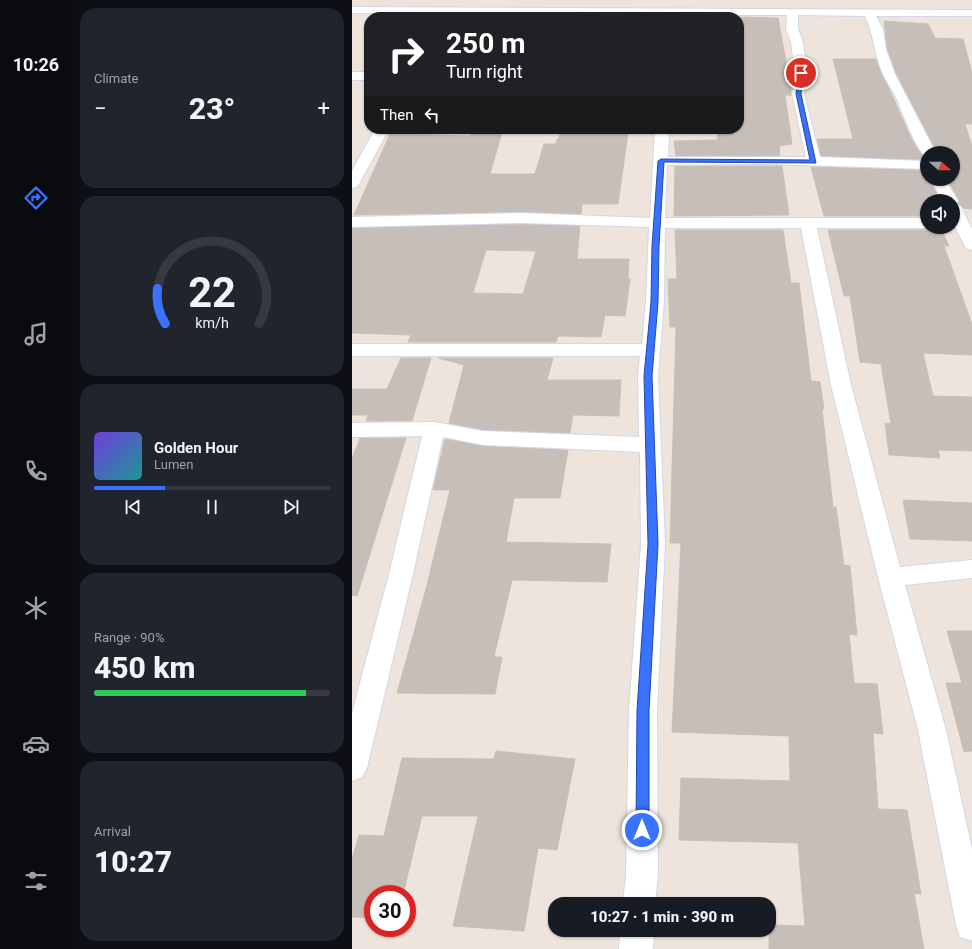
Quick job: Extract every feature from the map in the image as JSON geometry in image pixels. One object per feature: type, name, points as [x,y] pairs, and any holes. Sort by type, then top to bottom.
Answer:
[{"type":"street","points":[[493,12],[509,0]]},
{"type":"street","points":[[766,0],[770,13]]},
{"type":"street","points":[[352,10],[398,12]]},
{"type":"street","points":[[791,11],[794,18],[792,29],[797,42],[801,73],[798,94],[814,162]]},
{"type":"street","points":[[744,13],[791,11],[972,13]]},
{"type":"street","points":[[869,13],[877,29],[880,49],[889,74],[901,95],[913,124],[925,146]]},
{"type":"street","points":[[352,76],[364,76]]},
{"type":"street","points":[[352,184],[379,134]]},
{"type":"street","points":[[640,897],[642,875],[643,711],[653,544],[648,376],[655,302],[657,223],[662,134]]},
{"type":"street","points":[[661,161],[814,162],[920,165]]},
{"type":"street","points":[[352,222],[522,218],[657,223],[920,223]]},
{"type":"street","points":[[962,222],[972,245]]},
{"type":"street","points":[[808,223],[841,385],[890,577],[932,730],[972,925]]},
{"type":"street","points":[[352,350],[650,350]]},
{"type":"street","points":[[352,430],[434,429],[483,438],[650,445]]},
{"type":"street","points":[[352,768],[401,574],[434,429]]},
{"type":"street","points":[[890,577],[972,569]]},
{"type":"street","points":[[636,949],[637,937]]},
{"type":"building","points":[[744,17],[778,18],[791,89],[791,95],[785,95],[792,144],[779,146],[780,156],[676,156],[674,141],[718,140],[717,134],[744,134]]},
{"type":"building","points":[[884,21],[928,24],[935,38],[963,39],[972,73],[972,124],[965,124],[972,146],[972,209],[963,208],[960,205],[960,194],[956,194],[951,186],[960,186],[960,146],[933,146],[896,73],[887,49]]},
{"type":"building","points":[[833,59],[876,59],[912,140],[920,152],[920,160],[821,156],[817,139],[853,139]]},
{"type":"building","points":[[390,134],[470,136],[471,134],[502,134],[490,174],[535,174],[544,144],[555,144],[560,134],[628,134],[618,204],[582,204],[581,214],[522,212],[354,215]]},
{"type":"building","points":[[675,166],[782,166],[789,215],[674,216]]},
{"type":"building","points":[[811,167],[920,170],[920,186],[933,186],[937,194],[920,194],[920,216],[824,216]]},
{"type":"building","points":[[522,224],[580,226],[577,259],[629,259],[628,279],[630,279],[625,316],[605,315],[601,337],[558,336],[556,342],[408,342],[411,335],[352,333],[352,228]],"holes":[[[486,250],[536,251],[523,294],[473,293]]]},
{"type":"building","points":[[675,230],[783,230],[791,283],[799,283],[811,381],[820,382],[833,507],[836,507],[844,565],[850,566],[857,635],[849,634],[854,683],[877,684],[883,734],[873,733],[878,809],[907,810],[921,894],[914,893],[924,949],[769,949],[769,937],[776,937],[776,925],[805,926],[798,843],[679,840],[681,778],[790,781],[789,736],[672,732],[681,543],[670,543],[676,327],[670,327],[668,279],[677,279]]},
{"type":"building","points":[[828,230],[920,230],[920,234],[943,234],[949,246],[944,246],[972,324],[972,355],[923,353],[933,396],[972,397],[972,451],[938,450],[940,458],[889,455],[885,423],[891,424],[881,364],[860,362],[850,296],[844,296]]},
{"type":"building","points":[[401,358],[431,358],[412,421],[366,421],[368,415],[352,415],[352,389],[387,389]]},
{"type":"building","points":[[438,358],[553,358],[547,380],[621,380],[619,416],[573,415],[570,433],[483,430],[449,423],[464,365]]},
{"type":"building","points":[[360,438],[406,438],[357,596],[352,595],[352,459]]},
{"type":"building","points":[[445,439],[483,446],[568,450],[560,498],[514,498],[506,542],[611,544],[607,582],[512,580],[494,657],[502,657],[495,694],[397,693],[426,589],[450,490],[433,490]]},
{"type":"building","points":[[903,500],[972,503],[972,541],[910,539]]},
{"type":"building","points":[[947,631],[972,631],[972,751],[964,752],[946,683],[962,683]]},
{"type":"building","points":[[496,751],[575,759],[557,850],[538,848],[524,931],[453,926],[478,816],[422,816],[405,885],[364,885],[364,918],[352,917],[352,859],[359,835],[384,836],[402,758],[494,759]]},
{"type":"route","points":[[642,830],[643,711],[653,544],[648,376],[655,302],[656,246],[661,161],[767,160],[814,162],[798,94],[801,73]]}]
